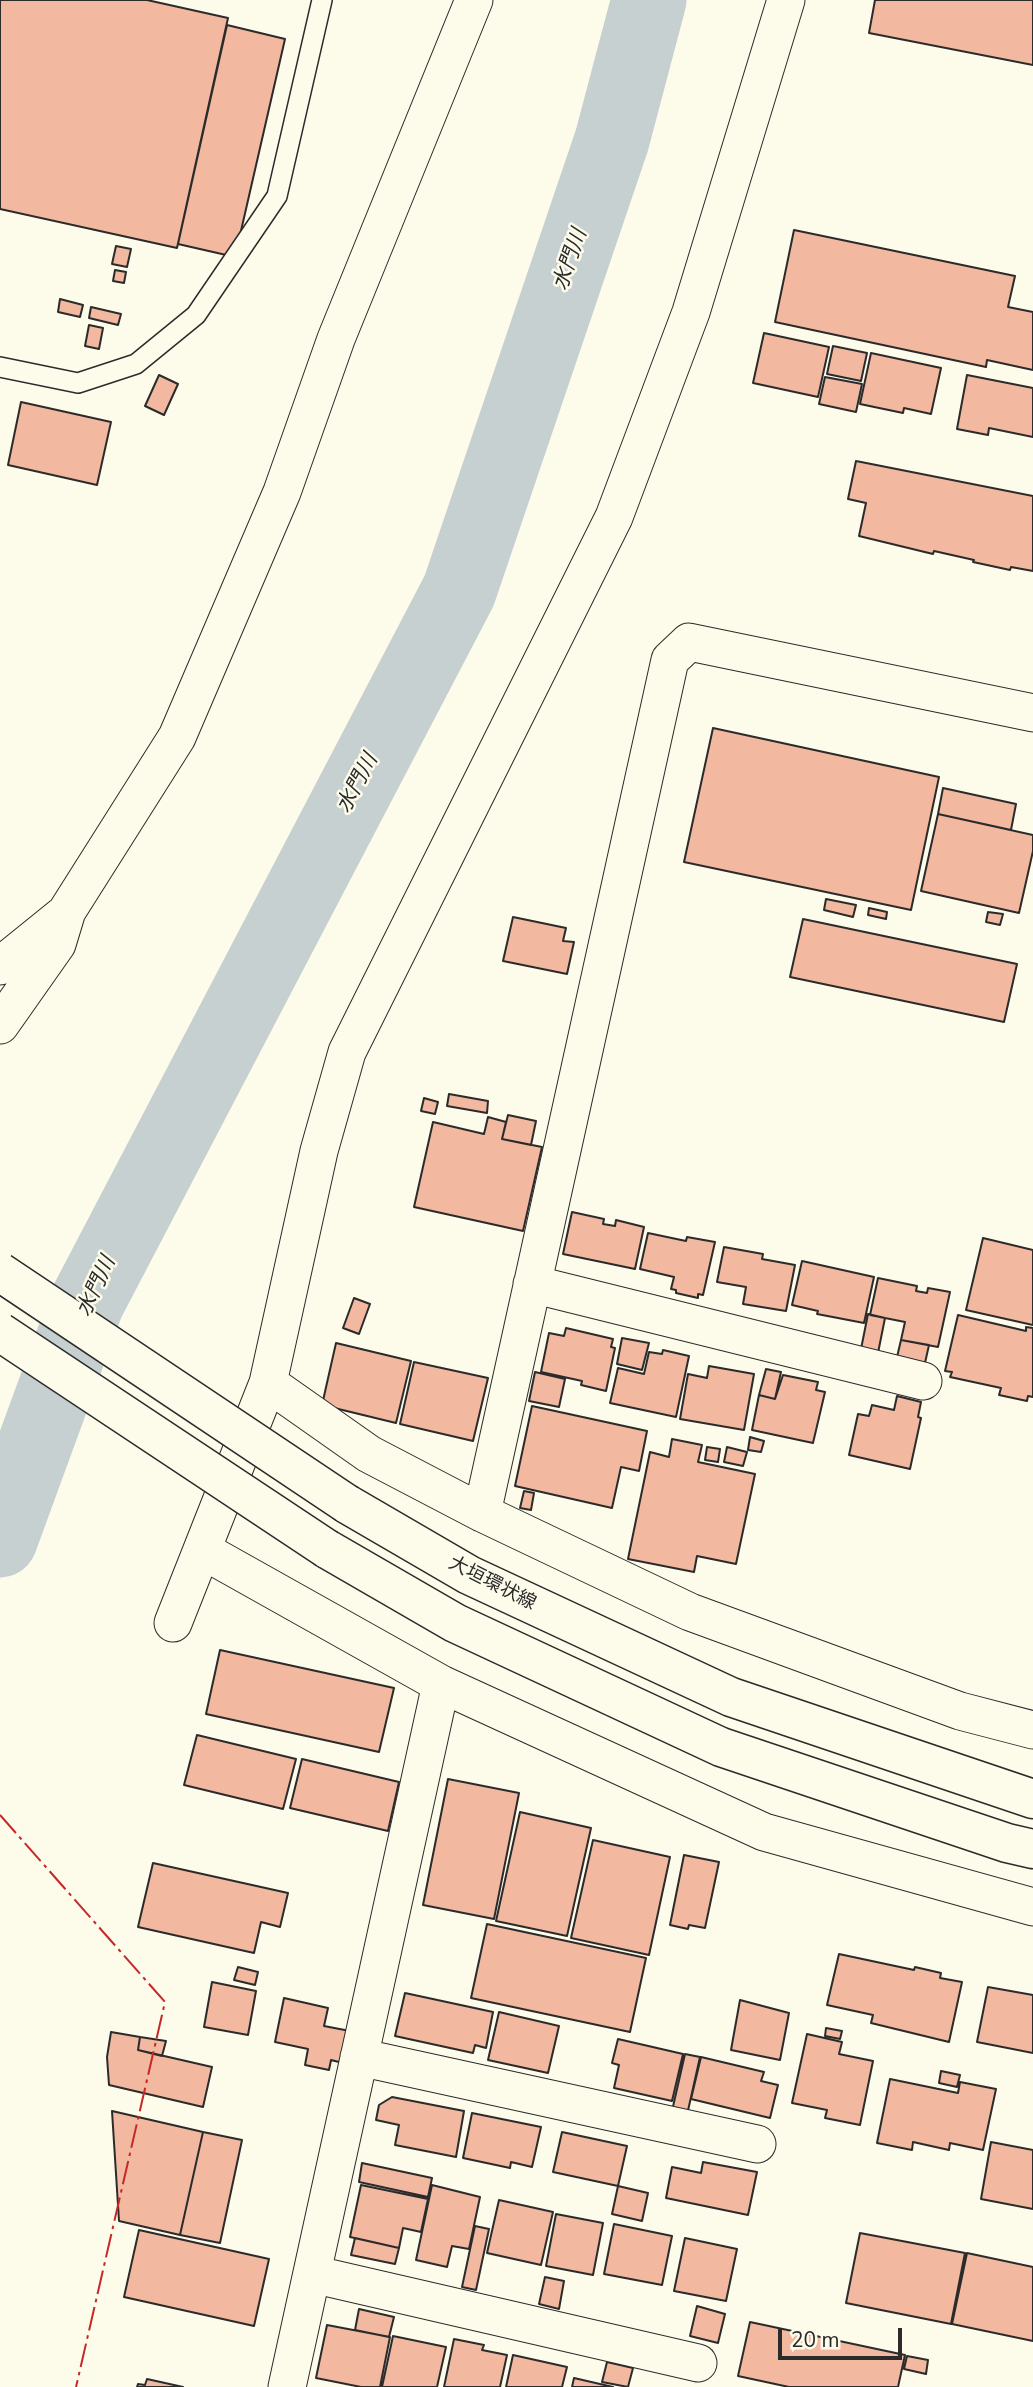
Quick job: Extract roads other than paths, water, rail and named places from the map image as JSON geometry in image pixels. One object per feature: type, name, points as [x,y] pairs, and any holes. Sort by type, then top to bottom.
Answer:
[{"type":"main road","name":"大垣環状線","points":[[0,1272],[347,1504],[469,1575],[731,1698],[1033,1799]]},
{"type":"main road","points":[[0,1332],[327,1549],[455,1623],[721,1747],[1007,1843],[1033,1849]]},
{"type":"street","points":[[0,1026],[57,944],[67,911],[177,737],[282,492],[336,339],[474,0]]},
{"type":"street","points":[[173,1623],[268,1383],[320,1152],[347,1052],[614,517],[691,312],[786,0]]},
{"type":"street","points":[[482,1513],[670,660],[689,642],[1033,713]]},
{"type":"street","points":[[0,966],[67,911]]},
{"type":"street","points":[[532,1284],[923,1381]]},
{"type":"street","points":[[268,1383],[369,1454],[482,1513],[690,1612],[960,1711],[1033,1730]]},
{"type":"street","points":[[202,1550],[441,1684],[764,1832],[1033,1907]]},
{"type":"street","points":[[287,2387],[441,1684]]},
{"type":"street","points":[[359,2057],[757,2144]]},
{"type":"street","points":[[312,2274],[698,2363]]},
{"type":"lane","points":[[0,367],[78,383],[136,364],[196,315],[277,196],[322,0]]},
{"type":"waterway","name":"水門川","points":[[0,1540],[87,1302],[459,591],[612,140],[649,0]]}]
